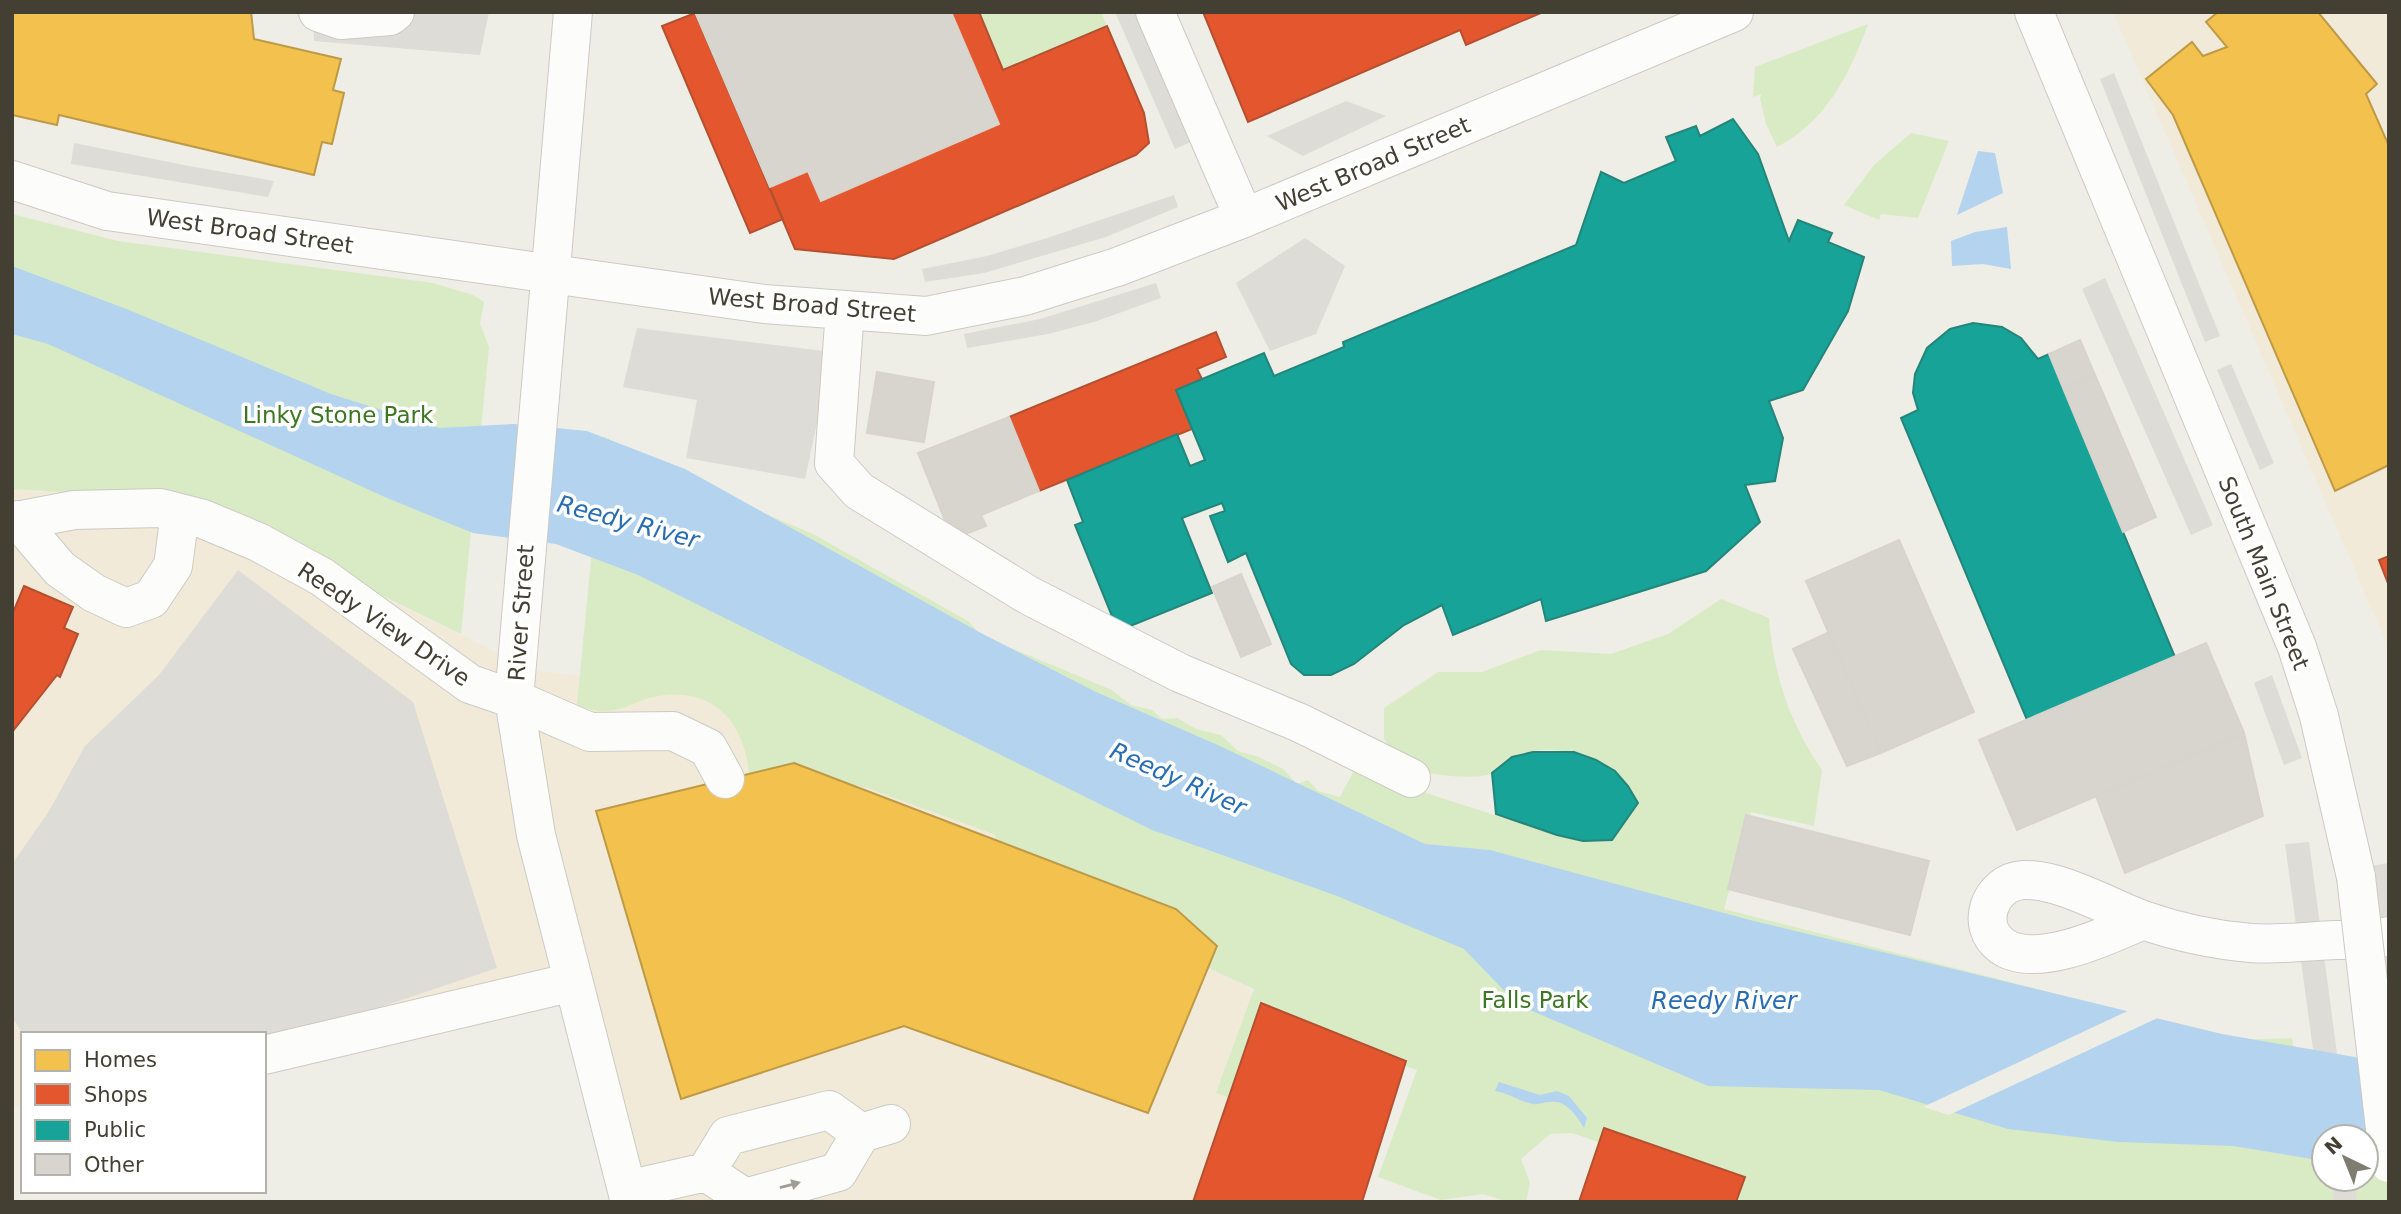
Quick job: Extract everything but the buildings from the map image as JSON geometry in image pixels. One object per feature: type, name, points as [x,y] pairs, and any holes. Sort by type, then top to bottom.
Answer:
[{"type":"street","points":[[318,12],[341,20],[390,16],[395,12]]},
{"type":"street","name":"River Street","points":[[573,12],[552,274],[517,636],[514,699],[536,835],[628,1196]]},
{"type":"street","points":[[1155,12],[1244,218]]},
{"type":"street","name":"West Broad Street","points":[[12,180],[107,211],[764,304],[926,316],[1025,296],[1117,267],[1244,218],[1734,12]]},
{"type":"street","name":"South Main Street","points":[[2034,12],[2297,647],[2319,716],[2356,877],[2389,1163]]},
{"type":"street","points":[[845,310],[834,463],[859,491],[1040,601],[1180,673],[1300,723],[1411,778]]},
{"type":"street","name":"Reedy View Drive","points":[[15,521],[74,510],[160,509],[203,519],[258,542],[322,578],[470,684],[514,699],[590,732],[673,731],[708,747],[725,779]]},
{"type":"street","points":[[15,521],[60,569],[94,593],[126,608],[151,599],[173,566],[180,513]]},
{"type":"street","points":[[2143,919],[2173,929],[2252,943],[2389,936]]},
{"type":"street","points":[[266,1055],[573,982]]},
{"type":"street","points":[[628,1196],[706,1172],[728,1136],[829,1110],[876,1129],[838,1172],[746,1198],[706,1172]]},
{"type":"shaded area","points":[[313,12],[489,12],[480,55],[314,41]]},
{"type":"shaded area","points":[[1115,12],[1136,12],[1193,141],[1175,149]]},
{"type":"shaded area","points":[[2113,12],[2389,12],[2389,649]]},
{"type":"shaded area","points":[[2114,73],[2220,336],[2205,342],[2100,79]]},
{"type":"shaded area","points":[[1346,101],[1386,116],[1303,156],[1267,136]]},
{"type":"shaded area","points":[[74,143],[274,181],[268,197],[71,164]]},
{"type":"shaded area","points":[[1174,195],[1178,207],[1106,237],[984,273],[925,282],[922,269],[987,256]]},
{"type":"shaded area","points":[[1305,238],[1345,266],[1316,334],[1270,351],[1236,283]]},
{"type":"shaded area","points":[[2105,278],[2213,525],[2191,535],[2082,289]]},
{"type":"shaded area","points":[[1156,283],[1161,298],[1094,322],[1048,334],[967,348],[964,334],[1040,319]]},
{"type":"shaded area","points":[[637,328],[832,352],[805,479],[686,458],[697,400],[623,387]]},
{"type":"shaded area","points":[[2231,364],[2274,463],[2260,470],[2217,370]]},
{"type":"shaded area","points":[[12,489],[184,499],[500,654],[516,668],[677,688],[1176,909],[1261,1003],[1193,1202],[640,1202],[572,960],[484,1000],[266,1034],[21,1032],[21,1106],[12,1108]]},
{"type":"shaded area","points":[[238,570],[413,702],[497,968],[266,1045],[266,1032],[22,1032],[12,1017],[12,864],[49,811],[85,746],[159,675]]},
{"type":"shaded area","points":[[2272,675],[2302,758],[2284,765],[2254,683]]},
{"type":"shaded area","points":[[2309,842],[2346,1123],[2323,1123],[2285,844]]},
{"type":"shaded area","points":[[2389,863],[2389,994],[2370,866]]},
{"type":"shaded area","points":[[2333,1193],[2356,1193],[2357,1202],[2334,1202]]},
{"type":"green space","points":[[979,12],[1101,12],[1107,26],[1003,70]]},
{"type":"green space","points":[[1868,24],[1853,61],[1823,110],[1794,137],[1777,147],[1766,124],[1760,98],[1762,94],[1753,97],[1755,67]]},
{"type":"green space","points":[[1911,133],[1949,141],[1918,218],[1881,214],[1879,220],[1844,205],[1874,165]]},
{"type":"green space","name":"Linky Stone Park","points":[[12,214],[118,241],[433,283],[473,295],[484,302],[480,324],[489,347],[461,634],[184,499],[12,489]]},
{"type":"green space","name":"Falls Park","points":[[603,436],[675,476],[813,534],[968,621],[992,642],[1112,690],[1131,705],[1152,710],[1162,719],[1177,718],[1196,729],[1221,735],[1238,751],[1259,757],[1283,769],[1297,784],[1308,780],[1318,791],[1340,797],[1356,767],[1432,795],[1583,841],[1612,840],[1637,803],[1615,775],[1601,764],[1568,752],[1550,750],[1514,756],[1493,773],[1474,777],[1422,771],[1404,764],[1384,739],[1384,708],[1438,672],[1482,672],[1541,650],[1611,654],[1668,634],[1721,599],[1769,618],[1779,679],[1785,698],[1800,734],[1822,770],[1814,826],[1751,812],[1724,909],[2236,1040],[2292,1038],[2295,1055],[2389,1080],[2389,1202],[1722,1202],[1604,1144],[1572,1133],[1550,1134],[1521,1159],[1530,1183],[1526,1202],[1508,1202],[1483,1194],[1441,1200],[1378,1177],[1417,1070],[1360,1050],[1242,1102],[1216,1093],[1254,989],[1204,966],[991,849],[996,835],[867,788],[828,779],[749,776],[747,758],[735,728],[726,715],[700,699],[684,695],[665,695],[614,710],[591,710],[577,705]]},
{"type":"water","points":[[1978,151],[1995,153],[2003,193],[1957,215]]},
{"type":"water","points":[[2007,227],[2011,269],[1983,264],[1952,266],[1951,241],[1975,232]]},
{"type":"water","name":"Reedy River","points":[[12,266],[129,310],[331,394],[439,428],[514,424],[587,431],[685,469],[979,632],[1094,691],[1220,746],[1425,844],[1490,850],[1750,920],[2222,1034],[2389,1063],[2389,1171],[2380,1170],[2380,1123],[2310,1123],[2310,1159],[2233,1146],[2118,1142],[2008,1129],[1879,1090],[1708,1086],[1518,1005],[1464,949],[1337,896],[1152,830],[638,575],[556,544],[473,533],[387,498],[48,344],[12,334]]},
{"type":"water","points":[[1499,1082],[1540,1095],[1557,1091],[1569,1096],[1587,1118],[1584,1128],[1574,1114],[1561,1103],[1535,1104],[1524,1101],[1495,1091]]},
{"type":"pier","points":[[2134,1008],[2164,1015],[1949,1115],[1923,1107]]}]
